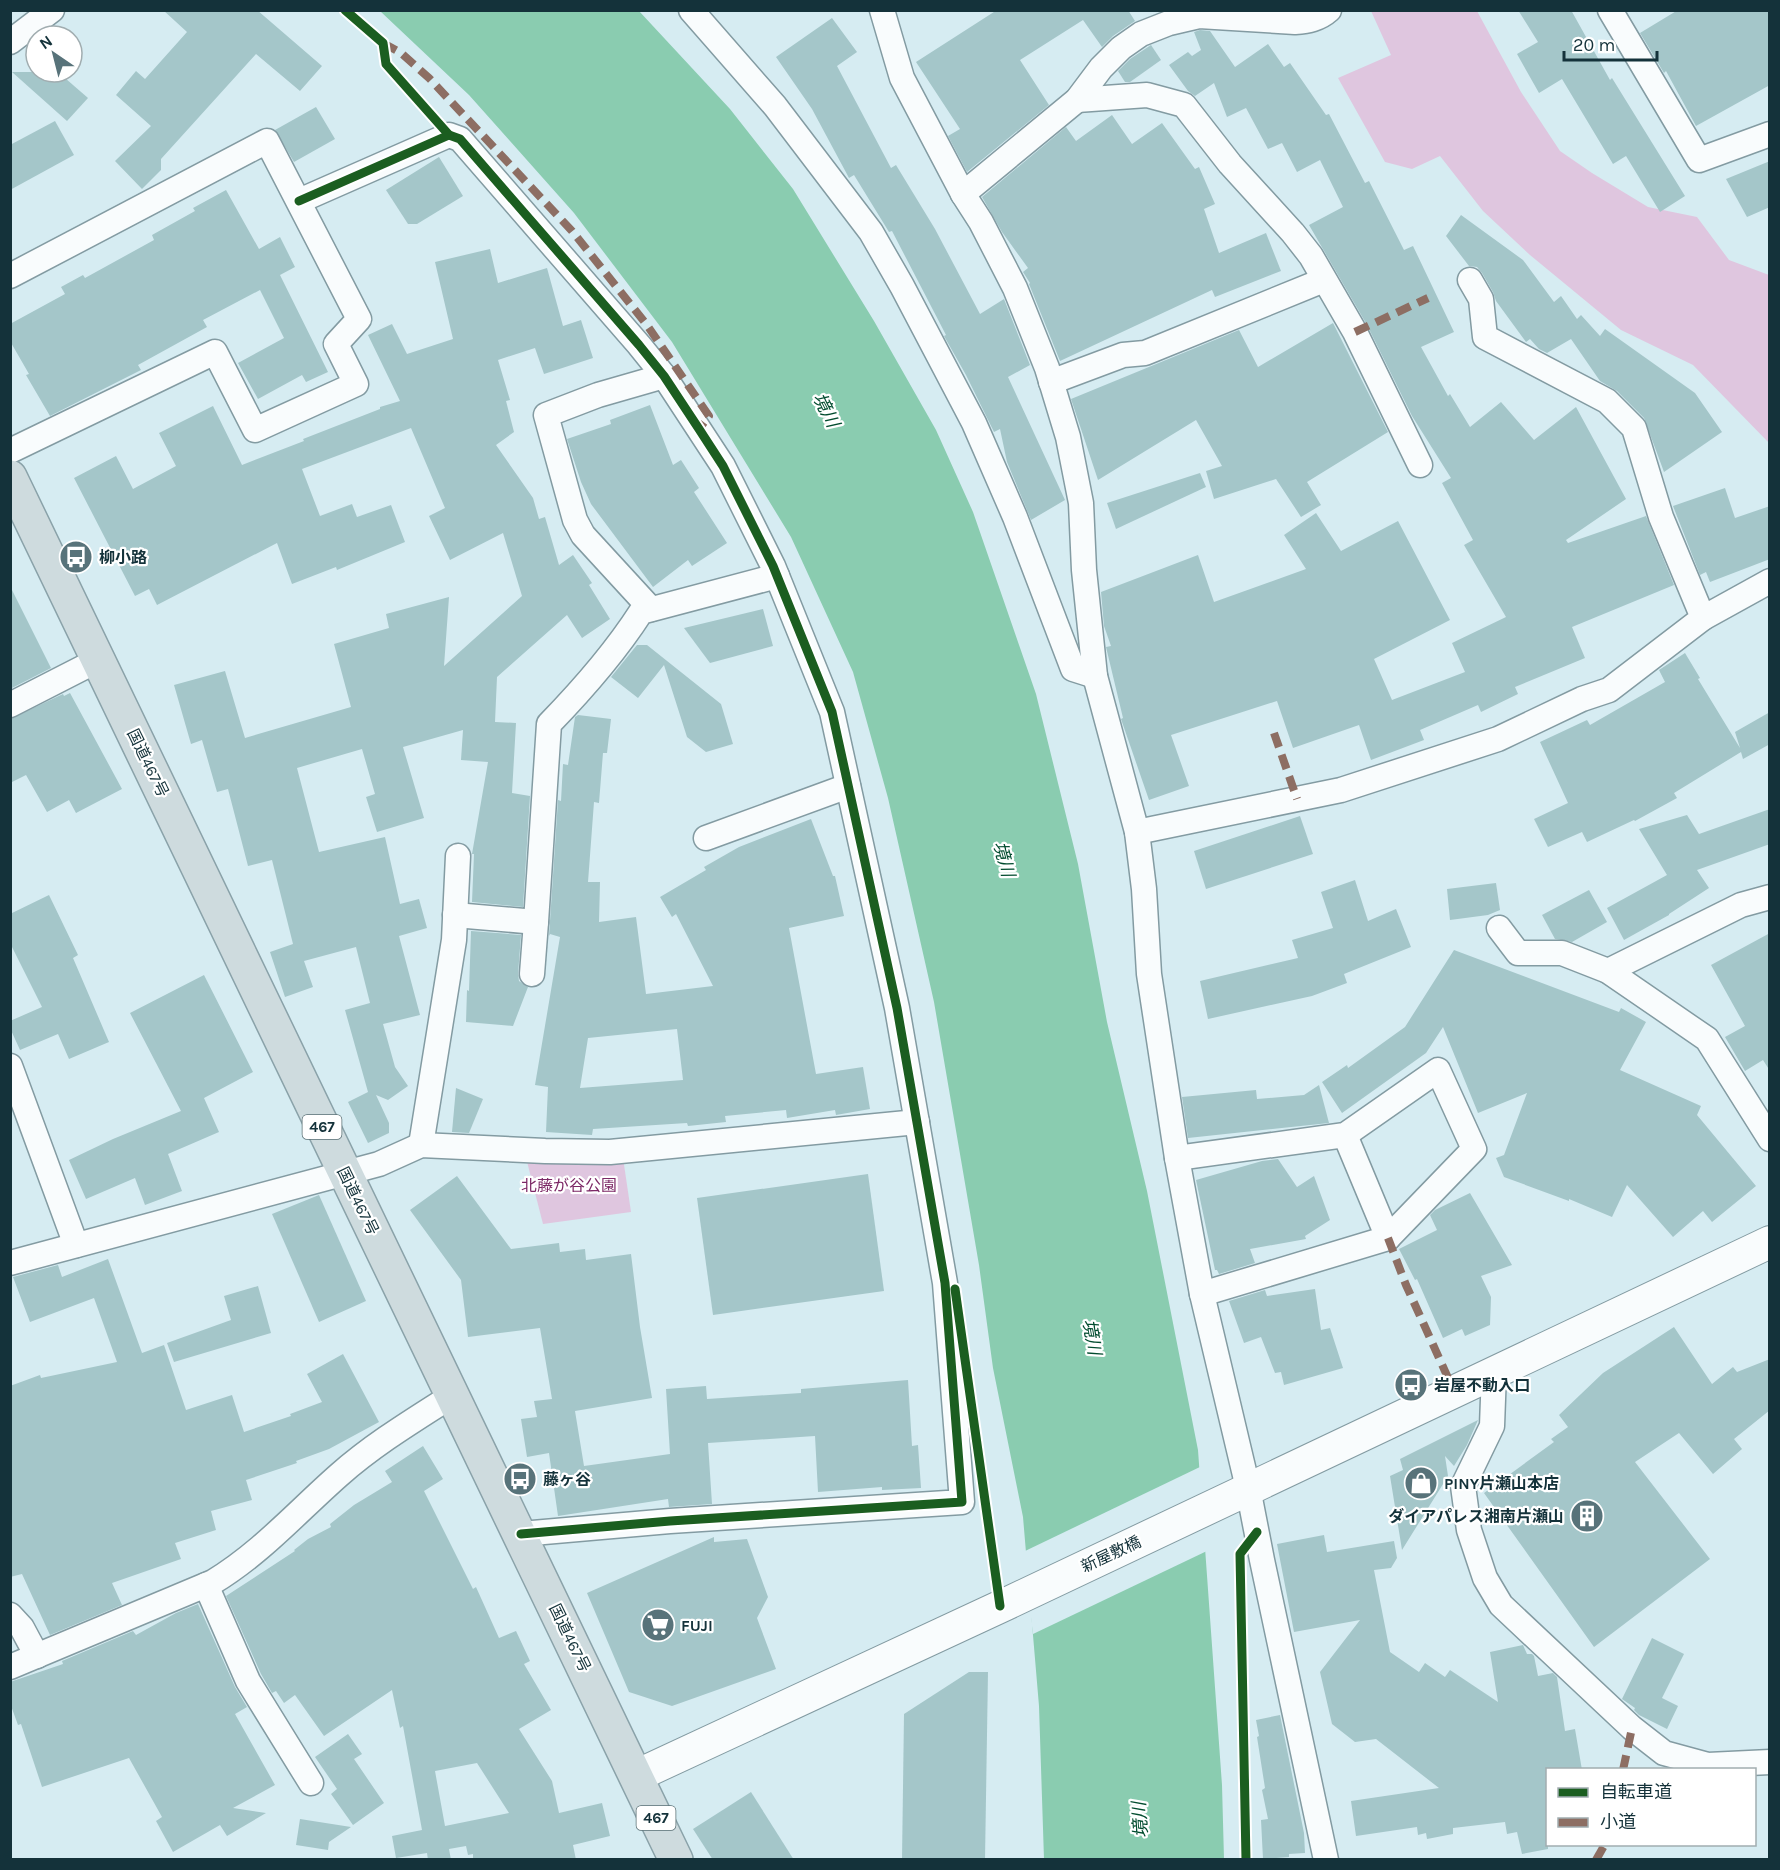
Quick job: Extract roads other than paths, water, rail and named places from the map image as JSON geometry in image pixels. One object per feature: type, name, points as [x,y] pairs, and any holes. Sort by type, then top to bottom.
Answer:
[{"type":"highway","name":"国道467号","points":[[10,477],[676,1860]]},
{"type":"street","points":[[10,42],[52,10]]},
{"type":"street","points":[[691,10],[775,106],[871,232],[974,423],[1015,517],[1073,669],[1095,676]]},
{"type":"street","points":[[882,10],[902,78],[1015,288],[1051,382],[1068,437],[1081,503],[1084,570],[1095,676],[1137,832],[1144,889],[1149,974],[1177,1158],[1202,1294],[1248,1488],[1326,1860]]},
{"type":"street","points":[[963,194],[1077,100],[1101,68],[1121,48],[1141,34],[1168,23],[1199,16],[1295,22],[1309,21],[1322,16],[1329,10]]},
{"type":"street","points":[[1610,10],[1699,160],[1770,134]]},
{"type":"street","points":[[1077,100],[1147,94],[1184,105],[1230,164],[1311,256],[1355,332],[1420,465]]},
{"type":"street","points":[[299,201],[449,135],[460,139],[664,376],[723,466],[777,576],[832,712],[891,977],[945,1283],[962,1502],[670,1521],[521,1534]]},
{"type":"street","points":[[10,276],[267,141],[359,319],[336,344],[356,384],[255,430],[215,352],[10,451]]},
{"type":"street","points":[[1051,382],[1124,355],[1145,353],[1324,280]]},
{"type":"street","points":[[1470,280],[1481,298],[1485,337],[1607,401],[1634,428],[1661,517],[1703,618]]},
{"type":"street","points":[[651,609],[583,535],[575,520],[546,415],[598,395],[664,376]]},
{"type":"street","points":[[532,975],[549,724],[590,681],[622,642],[640,612],[777,576]]},
{"type":"street","points":[[1137,832],[1341,790],[1498,739],[1582,699],[1609,690],[1703,618],[1770,581]]},
{"type":"street","points":[[10,705],[98,660]]},
{"type":"street","points":[[706,838],[848,786]]},
{"type":"street","points":[[421,1144],[454,940],[458,856]]},
{"type":"street","points":[[1608,971],[1741,905],[1770,897]]},
{"type":"street","points":[[455,915],[536,922]]},
{"type":"street","points":[[1499,927],[1518,953],[1562,953],[1608,971],[1707,1039],[1770,1139]]},
{"type":"street","points":[[10,1066],[76,1245]]},
{"type":"street","points":[[1177,1158],[1345,1135],[1438,1070],[1474,1149],[1388,1238],[1202,1294]]},
{"type":"street","points":[[10,1263],[379,1164],[421,1144],[610,1152],[917,1122]]},
{"type":"street","points":[[1345,1135],[1388,1238]]},
{"type":"street","name":"新屋敷橋","points":[[636,1776],[1006,1604],[1770,1242]]},
{"type":"street","points":[[1494,1372],[1492,1426],[1463,1486],[1469,1530],[1485,1578],[1501,1605],[1632,1728],[1664,1753],[1708,1765],[1770,1762]]},
{"type":"street","points":[[10,1667],[206,1585],[237,1567],[360,1458],[453,1395]]},
{"type":"street","points":[[206,1585],[249,1681],[311,1783]]},
{"type":"street","points":[[10,1615],[22,1628],[38,1656]]},
{"type":"water","name":"境川","points":[[380,11],[639,11],[730,109],[793,189],[874,321],[936,430],[973,512],[1036,694],[1078,864],[1107,1022],[1147,1191],[1198,1450],[1222,1785],[1224,1859],[1044,1859],[1039,1706],[1023,1517],[993,1368],[979,1265],[934,1002],[888,798],[853,672],[791,537],[672,342],[574,213],[469,95]]},
{"type":"place","name":"柳小路","points":[[76,557]]},
{"type":"place","name":"岩屋不動入口","points":[[1411,1385]]},
{"type":"place","name":"藤ヶ谷","points":[[520,1479]]},
{"type":"place","name":"PINY片瀬山本店","points":[[1421,1483]]},
{"type":"place","name":"ダイアパレス湘南片瀬山","points":[[1587,1516]]},
{"type":"place","name":"FUJI","points":[[658,1625]]},
{"type":"park label","name":"北藤が谷公園","points":[[569,1185]]}]
